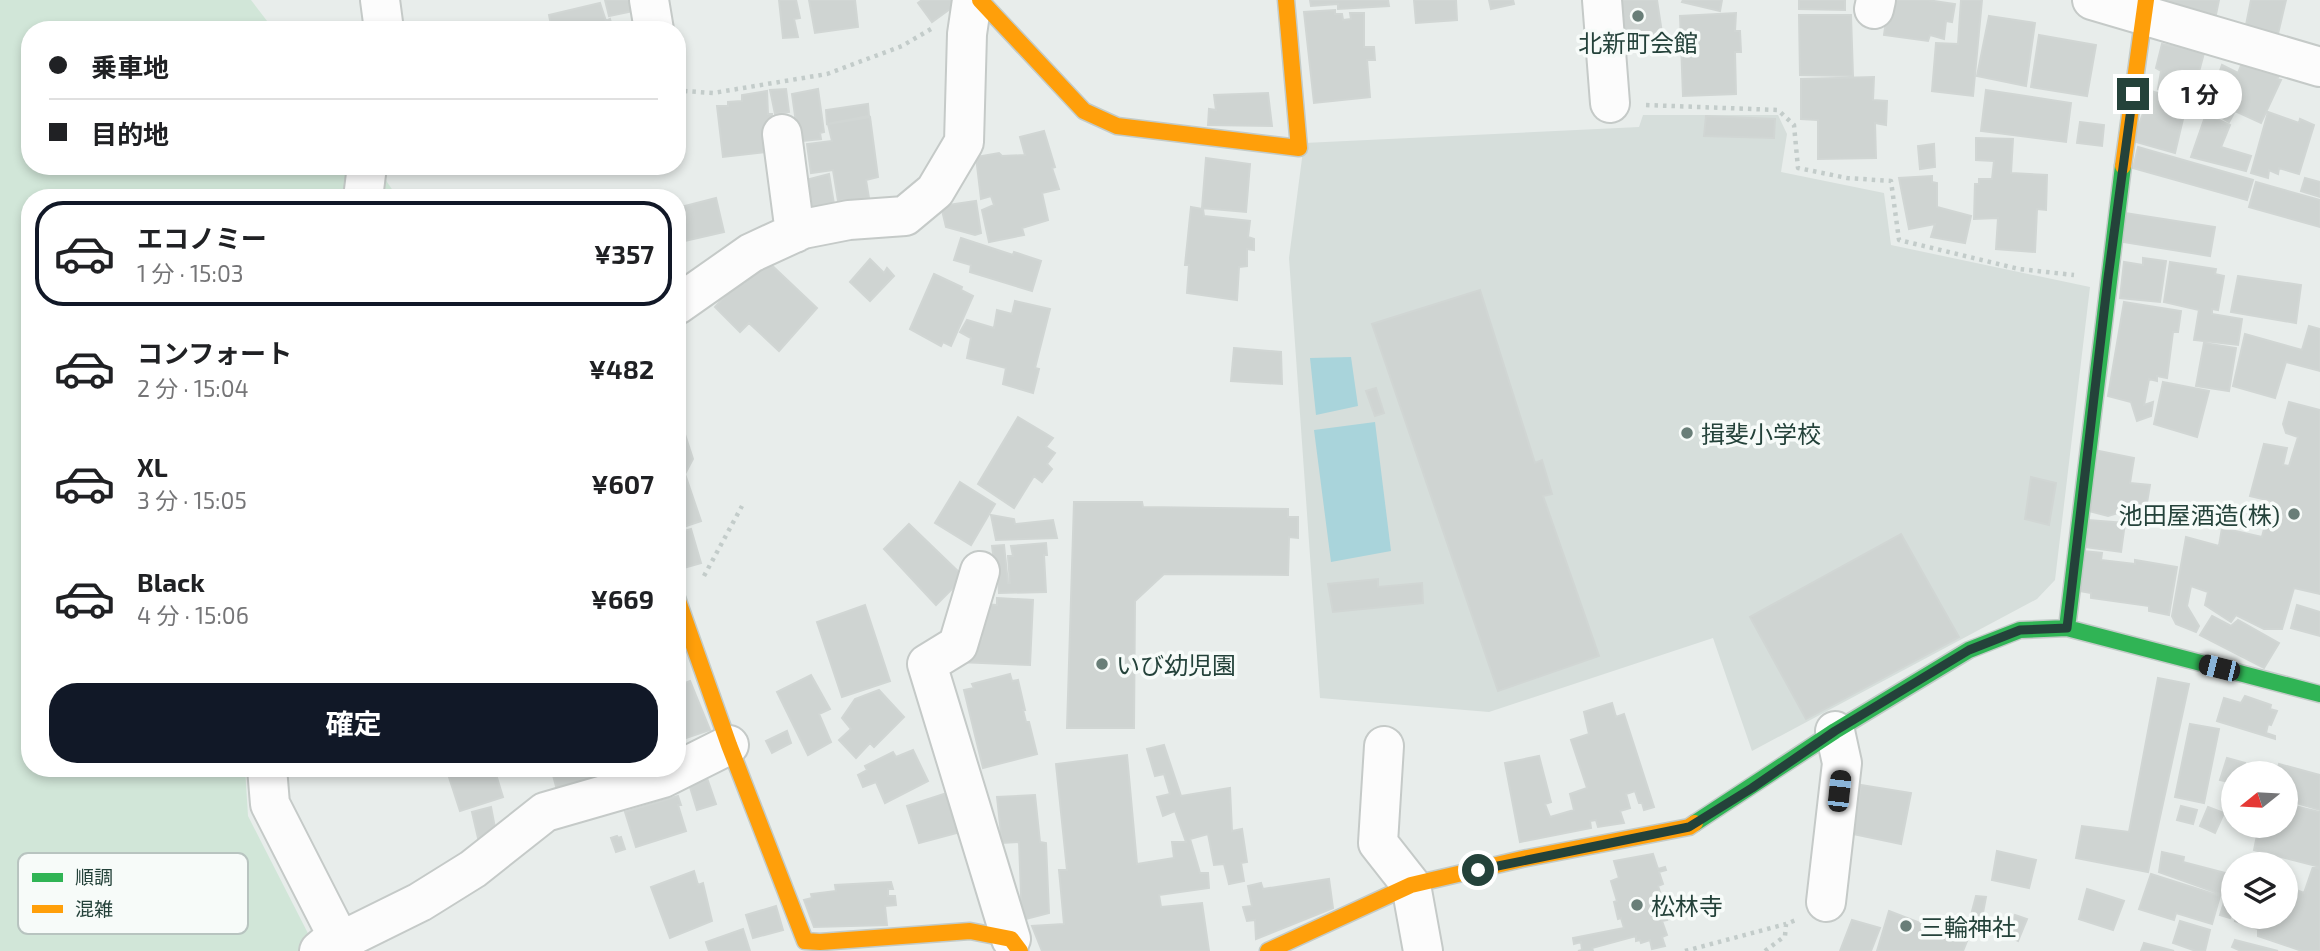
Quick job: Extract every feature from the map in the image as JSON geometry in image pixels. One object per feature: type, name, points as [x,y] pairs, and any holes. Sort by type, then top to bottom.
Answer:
[{"type":"street","points":[[380,0],[383,21]]},
{"type":"street","points":[[649,0],[652,21]]},
{"type":"street","points":[[974,2],[1084,111],[1117,126],[1299,148],[1286,0]]},
{"type":"street","points":[[1602,0],[1610,103]]},
{"type":"street","points":[[2092,0],[2144,8],[2320,67]]},
{"type":"street","points":[[686,299],[751,253],[795,233],[849,220],[905,216],[936,191],[964,142],[967,34],[974,2]]},
{"type":"street","points":[[2067,628],[2108,278],[2144,8]]},
{"type":"street","points":[[782,134],[795,233]]},
{"type":"street","points":[[980,571],[958,645],[927,664],[1016,945]]},
{"type":"street","points":[[686,622],[729,745],[805,941],[970,930],[1016,945]]},
{"type":"street","points":[[1268,951],[1411,886],[1522,859],[1689,827],[1835,731],[1969,650],[2020,630],[2067,628],[2320,694]]},
{"type":"street","points":[[1826,902],[1842,763],[1835,731]]},
{"type":"street","points":[[686,766],[729,745]]},
{"type":"street","points":[[1384,746],[1378,843],[1411,886],[1423,951]]},
{"type":"street","points":[[268,777],[270,804],[335,948],[420,902],[462,875],[545,812],[665,777]]},
{"type":"path","points":[[686,91],[713,93],[827,74],[902,46],[974,2]]},
{"type":"path","points":[[1610,103],[1779,110],[1794,125],[1798,168],[1847,178],[1891,181],[1899,240],[2019,269],[2108,278]]},
{"type":"path","points":[[686,592],[704,576],[742,506]]},
{"type":"path","points":[[1685,951],[1786,924],[1804,917],[1826,902]]},
{"type":"path","points":[[1765,951],[1785,936],[1786,924]]},
{"type":"shaded area","name":"揖斐小学校","points":[[1643,115],[1778,115],[1787,134],[1781,172],[1884,193],[1891,245],[2090,287],[2055,580],[2037,599],[1752,751],[1713,638],[1489,712],[1320,698],[1289,258],[1304,143],[1639,127]]},
{"type":"green space","points":[[0,0],[251,0],[267,21],[21,21],[21,175],[382,175],[392,189],[21,189],[21,777],[246,777],[248,816],[317,951],[0,951]]},
{"type":"water","points":[[1351,357],[1358,406],[1316,415],[1310,358]]},
{"type":"water","points":[[1375,422],[1391,551],[1331,562],[1314,430]]},
{"type":"building","points":[[605,0],[636,0],[638,10],[609,16]]},
{"type":"building","points":[[779,0],[796,0],[800,18],[794,19],[798,37],[783,38]]},
{"type":"building","points":[[809,0],[855,0],[858,27],[815,33]]},
{"type":"building","points":[[922,0],[953,0],[957,4],[932,22],[918,3]]},
{"type":"building","points":[[1310,0],[1388,0],[1389,6],[1338,9],[1338,4],[1311,6]]},
{"type":"building","points":[[1414,0],[1456,0],[1457,20],[1416,23]]},
{"type":"building","points":[[1489,0],[1513,0],[1514,4],[1491,9]]},
{"type":"building","name":"北新町会館","points":[[1615,0],[1657,0],[1662,33],[1641,36],[1643,45],[1627,48],[1626,38],[1620,38]]},
{"type":"building","points":[[1722,0],[1720,11],[1682,2]]},
{"type":"building","points":[[1799,0],[1845,0],[1845,10],[1799,9]]},
{"type":"building","points":[[1889,0],[1927,0],[1955,4],[1952,22],[1946,21],[1944,39],[1930,35],[1928,41],[1884,35]]},
{"type":"building","points":[[1961,0],[1982,0],[1973,96],[1932,91],[1936,43],[1958,44]]},
{"type":"building","points":[[2155,0],[2219,0],[2214,24]]},
{"type":"building","points":[[2251,0],[2286,0],[2277,38],[2245,30]]},
{"type":"building","points":[[600,3],[606,21],[550,21],[549,15]]},
{"type":"building","points":[[1335,10],[1335,14],[1342,14],[1343,20],[1351,19],[1350,13],[1364,13],[1364,47],[1374,47],[1375,60],[1367,60],[1370,97],[1314,103],[1304,12]]},
{"type":"building","points":[[1736,13],[1735,31],[1740,31],[1741,52],[1735,52],[1736,94],[1683,96],[1680,16]]},
{"type":"building","points":[[1799,15],[1851,15],[1853,76],[1800,75]]},
{"type":"building","points":[[1989,16],[2035,23],[2026,86],[1977,76]]},
{"type":"building","points":[[2039,35],[2096,45],[2087,96],[2031,87]]},
{"type":"building","points":[[2162,44],[2204,53],[2192,98],[2158,89],[2161,71],[2156,68]]},
{"type":"building","points":[[2242,63],[2261,71],[2264,65],[2281,73],[2277,79],[2281,80],[2261,123],[2235,111],[2229,122],[2207,109],[2222,65],[2238,73]]},
{"type":"building","points":[[1874,77],[1873,100],[1887,101],[1886,125],[1875,123],[1876,158],[1818,159],[1818,120],[1801,119],[1801,79]]},
{"type":"building","points":[[786,89],[789,112],[775,114],[770,90]]},
{"type":"building","points":[[818,89],[824,132],[820,133],[821,139],[803,141],[802,136],[798,137],[792,94]]},
{"type":"building","points":[[1986,90],[2071,103],[2066,142],[1981,131]]},
{"type":"building","points":[[767,91],[768,114],[772,114],[767,152],[723,157],[717,106],[728,106],[728,102],[742,101],[742,95]]},
{"type":"building","points":[[2151,91],[2187,102],[2175,153],[2133,141]]},
{"type":"building","points":[[1268,93],[1272,126],[1208,125],[1209,109],[1216,110],[1214,95]]},
{"type":"building","points":[[868,104],[869,116],[827,124],[826,110]]},
{"type":"building","points":[[2268,112],[2299,123],[2300,119],[2314,125],[2299,174],[2279,168],[2278,174],[2269,170],[2268,178],[2251,173]]},
{"type":"building","points":[[2206,114],[2230,125],[2221,147],[2251,156],[2246,171],[2191,157]]},
{"type":"building","points":[[1706,116],[1775,119],[1774,138],[1704,136]]},
{"type":"building","points":[[870,117],[878,177],[866,180],[869,198],[838,201],[833,170],[811,173],[807,144],[832,141],[828,124]]},
{"type":"building","points":[[2080,122],[2104,125],[2102,146],[2077,143]]},
{"type":"building","points":[[1044,131],[1059,189],[1042,193],[1048,220],[1022,228],[1024,235],[989,242],[982,210],[994,205],[991,196],[981,199],[976,157],[999,153],[1002,156],[1025,155],[1020,137]]},
{"type":"building","points":[[1976,138],[2013,139],[2011,173],[2047,175],[2046,210],[2037,209],[2035,252],[1996,249],[1998,218],[1974,219],[1975,184],[1979,184],[1979,179],[1992,179],[1994,161],[1976,160]]},
{"type":"building","points":[[1934,144],[1935,167],[1920,169],[1918,146]]},
{"type":"building","points":[[2138,147],[2253,180],[2247,200],[2133,168]]},
{"type":"building","points":[[1206,158],[1250,164],[1246,212],[1202,208]]},
{"type":"building","points":[[829,174],[834,204],[809,207],[806,180]]},
{"type":"building","points":[[1932,176],[1932,182],[1937,183],[1937,207],[1971,216],[1965,243],[1931,237],[1935,224],[1909,229],[1899,178]]},
{"type":"building","points":[[2305,178],[2320,182],[2320,197],[2301,191]]},
{"type":"building","points":[[2256,182],[2320,200],[2320,227],[2249,207]]},
{"type":"building","points":[[716,198],[724,232],[686,241],[686,206]]},
{"type":"building","points":[[976,201],[981,233],[975,235],[946,227],[941,206]]},
{"type":"building","points":[[1191,207],[1203,209],[1204,216],[1250,221],[1248,237],[1254,239],[1254,250],[1247,249],[1247,266],[1239,267],[1237,300],[1187,293],[1189,265],[1185,265]]},
{"type":"building","points":[[2125,213],[2215,227],[2210,256],[2123,242]]},
{"type":"building","points":[[961,238],[1041,261],[1032,291],[970,272],[971,265],[954,260]]},
{"type":"building","points":[[763,257],[817,308],[779,351],[749,323],[740,332],[715,307],[740,279],[744,283],[761,266]]},
{"type":"building","points":[[2143,258],[2166,261],[2160,302],[2120,298],[2124,262],[2143,265]]},
{"type":"building","points":[[870,259],[884,273],[887,268],[894,276],[870,301],[850,282]]},
{"type":"building","points":[[2170,262],[2216,269],[2215,274],[2224,276],[2218,310],[2212,309],[2212,314],[2242,319],[2238,345],[2194,340],[2199,310],[2164,302]]},
{"type":"building","points":[[934,274],[962,287],[961,290],[973,296],[951,346],[943,342],[941,346],[910,329]]},
{"type":"building","points":[[2238,276],[2301,285],[2296,323],[2231,312]]},
{"type":"building","points":[[1480,290],[1535,463],[1542,460],[1552,494],[1543,496],[1599,656],[1498,691],[1372,324]]},
{"type":"building","points":[[1015,301],[1050,309],[1035,368],[1039,369],[1033,393],[1003,384],[1006,368],[967,358],[971,338],[960,332],[967,320],[994,328],[997,310],[1012,314]]},
{"type":"building","points":[[2124,302],[2181,311],[2178,332],[2173,332],[2167,378],[2157,376],[2157,381],[2149,379],[2144,405],[2153,402],[2151,416],[2137,421],[2131,402],[2108,396]]},
{"type":"building","points":[[2309,326],[2320,329],[2320,371],[2286,362],[2275,398],[2233,386],[2245,334],[2302,350]]},
{"type":"building","points":[[2204,343],[2236,348],[2229,391],[2196,386]]},
{"type":"building","points":[[1234,348],[1281,352],[1282,384],[1231,381]]},
{"type":"building","points":[[2163,382],[2209,391],[2197,437],[2154,424]]},
{"type":"building","points":[[1376,388],[1384,413],[1375,416],[1366,391]]},
{"type":"building","name":"池田屋酒造(株)","points":[[2289,402],[2320,410],[2320,594],[2294,588],[2282,629],[2264,629],[2236,615],[2231,622],[2205,605],[2208,592],[2191,586],[2187,606],[2199,626],[2196,632],[2176,624],[2172,616],[2186,537],[2219,546],[2222,528],[2262,537],[2271,501],[2250,496],[2264,444],[2287,448],[2283,465],[2289,466],[2298,437],[2286,433],[2283,424]]},
{"type":"building","points":[[1018,417],[1053,438],[1046,447],[1055,453],[1047,464],[1052,469],[1042,482],[1034,476],[1014,508],[978,484]]},
{"type":"building","points":[[686,438],[693,459],[686,472]]},
{"type":"building","points":[[2099,451],[2134,458],[2130,483],[2150,485],[2145,515],[2125,511],[2108,516],[2089,511]]},
{"type":"building","points":[[686,477],[701,521],[686,526]]},
{"type":"building","points":[[2031,477],[2056,483],[2049,525],[2025,519]]},
{"type":"building","points":[[960,482],[995,504],[971,545],[935,523]]},
{"type":"building","name":"いび幼児園","points":[[1074,502],[1142,502],[1143,507],[1288,509],[1288,517],[1298,517],[1298,538],[1289,537],[1288,575],[1164,574],[1135,601],[1134,728],[1067,728]]},
{"type":"building","points":[[991,515],[1014,519],[1015,524],[1053,520],[1057,538],[996,540]]},
{"type":"building","points":[[2088,520],[2125,523],[2121,552],[2084,547]]},
{"type":"building","points":[[909,524],[964,577],[936,605],[884,549]]},
{"type":"building","points":[[691,529],[701,563],[686,567],[686,530]]},
{"type":"building","points":[[1901,534],[1959,637],[1806,719],[1750,617]]},
{"type":"building","points":[[1046,543],[1046,592],[999,593],[997,561],[994,561],[992,546],[1004,545],[1010,583],[1008,556],[1013,556],[1011,546]]},
{"type":"building","points":[[2083,551],[2102,553],[2101,560],[2135,564],[2135,560],[2177,567],[2169,615],[2149,611],[2149,606],[2091,598],[2091,593],[2079,591]]},
{"type":"building","points":[[1378,579],[1378,587],[1422,583],[1423,603],[1333,612],[1328,584]]},
{"type":"building","points":[[997,598],[1033,600],[1030,665],[960,662],[973,640],[982,639],[984,604],[997,605]]},
{"type":"building","points":[[865,605],[890,681],[842,697],[817,622]]},
{"type":"building","points":[[2297,605],[2320,612],[2320,636],[2291,628]]},
{"type":"building","points":[[2212,616],[2231,626],[2238,620],[2279,643],[2264,668],[2200,635]]},
{"type":"building","points":[[1010,674],[1012,681],[1018,680],[1026,722],[1029,722],[1037,754],[983,768],[964,690],[974,688],[972,684]]},
{"type":"building","points":[[811,675],[830,709],[819,714],[831,742],[808,755],[777,692]]},
{"type":"building","points":[[2158,678],[2189,684],[2148,872],[2076,858],[2082,826],[2129,832]]},
{"type":"building","points":[[690,681],[710,730],[686,738],[686,683]]},
{"type":"building","points":[[879,690],[904,717],[874,747],[870,743],[856,758],[839,740],[851,729],[842,718],[855,699]]},
{"type":"building","points":[[2245,696],[2271,705],[2270,709],[2277,711],[2271,725],[2268,724],[2266,733],[2275,736],[2275,739],[2217,721],[2224,698],[2241,703]]},
{"type":"building","points":[[1612,703],[1616,717],[1624,714],[1654,807],[1644,810],[1635,791],[1626,794],[1630,808],[1620,811],[1624,823],[1598,827],[1596,820],[1590,821],[1591,828],[1520,842],[1505,763],[1539,756],[1551,802],[1545,804],[1550,817],[1574,810],[1570,794],[1587,788],[1571,740],[1589,734],[1584,712]]},
{"type":"building","points":[[2190,724],[2219,729],[2204,803],[2175,797]]},
{"type":"building","points":[[787,731],[791,743],[772,753],[766,741]]},
{"type":"building","points":[[1164,745],[1181,796],[1230,788],[1232,831],[1242,829],[1247,862],[1241,863],[1244,881],[1229,884],[1224,864],[1214,865],[1208,834],[1190,839],[1200,873],[1208,873],[1209,888],[1159,895],[1161,907],[1202,903],[1209,951],[1042,951],[1032,926],[1064,924],[1059,870],[1067,870],[1056,764],[1127,755],[1137,864],[1174,858],[1172,842],[1186,842],[1175,811],[1163,816],[1157,797],[1170,794],[1164,774],[1155,776],[1147,749]]},
{"type":"building","points":[[913,750],[928,781],[885,803],[876,782],[863,787],[858,775],[867,770],[865,766],[893,752],[896,757]]},
{"type":"building","points":[[2298,769],[2320,775],[2320,810],[2298,804]]},
{"type":"building","points":[[449,777],[497,777],[503,797],[460,811]]},
{"type":"building","points":[[553,777],[600,777],[557,790]]},
{"type":"building","points":[[707,778],[716,804],[697,810],[689,784]]},
{"type":"building","points":[[1861,785],[1911,793],[1901,844],[1853,834]]},
{"type":"building","points":[[953,791],[964,831],[919,843],[907,806]]},
{"type":"building","points":[[1035,795],[1040,842],[1046,843],[1049,913],[1022,920],[1019,842],[1002,843],[997,797]]},
{"type":"building","points":[[678,796],[686,831],[636,847],[625,812]]},
{"type":"building","points":[[2181,806],[2197,810],[2193,824],[2177,820]]},
{"type":"building","points":[[491,807],[496,833],[478,838],[472,812]]},
{"type":"building","points":[[2208,807],[2221,812],[2221,820],[2215,833],[2200,826]]},
{"type":"building","points":[[2298,807],[2320,812],[2320,867],[2298,861],[2298,852],[2254,850],[2256,838],[2298,838]]},
{"type":"building","points":[[621,837],[625,849],[616,852],[611,838]]},
{"type":"building","points":[[1997,851],[2036,860],[2029,888],[1992,880]]},
{"type":"building","points":[[2162,852],[2184,857],[2183,862],[2221,872],[2221,894],[2159,872]]},
{"type":"building","name":"松林寺","points":[[1653,854],[1658,869],[1665,867],[1666,870],[1659,872],[1663,884],[1658,886],[1661,895],[1656,897],[1667,920],[1662,921],[1667,935],[1662,937],[1665,946],[1652,949],[1650,940],[1641,943],[1640,940],[1636,941],[1636,936],[1592,948],[1593,951],[1578,951],[1582,950],[1581,942],[1574,944],[1573,938],[1624,928],[1621,918],[1618,919],[1614,902],[1617,901],[1611,881],[1619,878],[1614,861]]},
{"type":"building","points":[[2313,867],[2320,869],[2320,951],[2302,951],[2258,936],[2258,929],[2298,929],[2298,891],[2304,893]]},
{"type":"building","points":[[694,871],[698,885],[703,883],[712,921],[670,938],[651,887]]},
{"type":"building","points":[[2151,874],[2220,896],[2212,924],[2176,913],[2174,920],[2139,909]]},
{"type":"building","points":[[1329,879],[1333,908],[1256,939],[1255,920],[1247,921],[1243,907],[1252,906],[1248,886],[1261,883],[1263,889]]},
{"type":"building","points":[[891,882],[893,889],[888,889],[888,896],[895,896],[896,905],[885,906],[887,925],[814,927],[804,900],[812,898],[811,894],[836,891],[835,885]]},
{"type":"building","points":[[2087,889],[2124,901],[2113,930],[2079,919]]},
{"type":"building","points":[[1976,896],[1986,897],[1982,918],[1971,915]]},
{"type":"building","points":[[776,906],[783,930],[753,938],[746,915]]},
{"type":"building","name":"三輪神社","points":[[1889,911],[1967,941],[1963,951],[1877,951]]},
{"type":"building","points":[[2015,915],[2027,919],[2018,941],[2007,936]]},
{"type":"building","points":[[1852,920],[1880,928],[1871,951],[1840,951]]},
{"type":"building","points":[[2180,921],[2210,930],[2205,951],[2196,951],[2173,943]]},
{"type":"building","points":[[743,929],[750,951],[709,951],[706,942]]},
{"type":"building","points":[[2235,940],[2278,951],[2241,951],[2232,947]]},
{"type":"building","points":[[2144,943],[2174,951],[2141,951]]},
{"type":"traffic: fast","points":[[2067,628],[2123,166]]},
{"type":"traffic: fast","points":[[1695,823],[1835,731],[1969,650],[2020,630],[2067,628],[2320,694]]},
{"type":"traffic: slow","points":[[980,0],[1084,111],[1117,126],[1299,148],[1286,0]]},
{"type":"traffic: slow","points":[[2123,166],[2146,0]]},
{"type":"traffic: slow","points":[[686,623],[729,745],[805,941],[970,931],[1011,939],[1020,951]]},
{"type":"traffic: slow","points":[[1268,951],[1411,885],[1522,859],[1689,827],[1695,823]]},
{"type":"place","name":"北新町会館","points":[[1638,16]]},
{"type":"place","name":"揖斐小学校","points":[[1687,433]]},
{"type":"place","name":"池田屋酒造(株)","points":[[2294,514]]},
{"type":"place","name":"いび幼児園","points":[[1102,664]]},
{"type":"place","name":"松林寺","points":[[1637,905]]},
{"type":"place","name":"三輪神社","points":[[1906,926]]},
{"type":"route","points":[[1478,870],[1689,827],[1835,731],[1969,650],[2020,630],[2067,628],[2108,278],[2133,94]]}]
